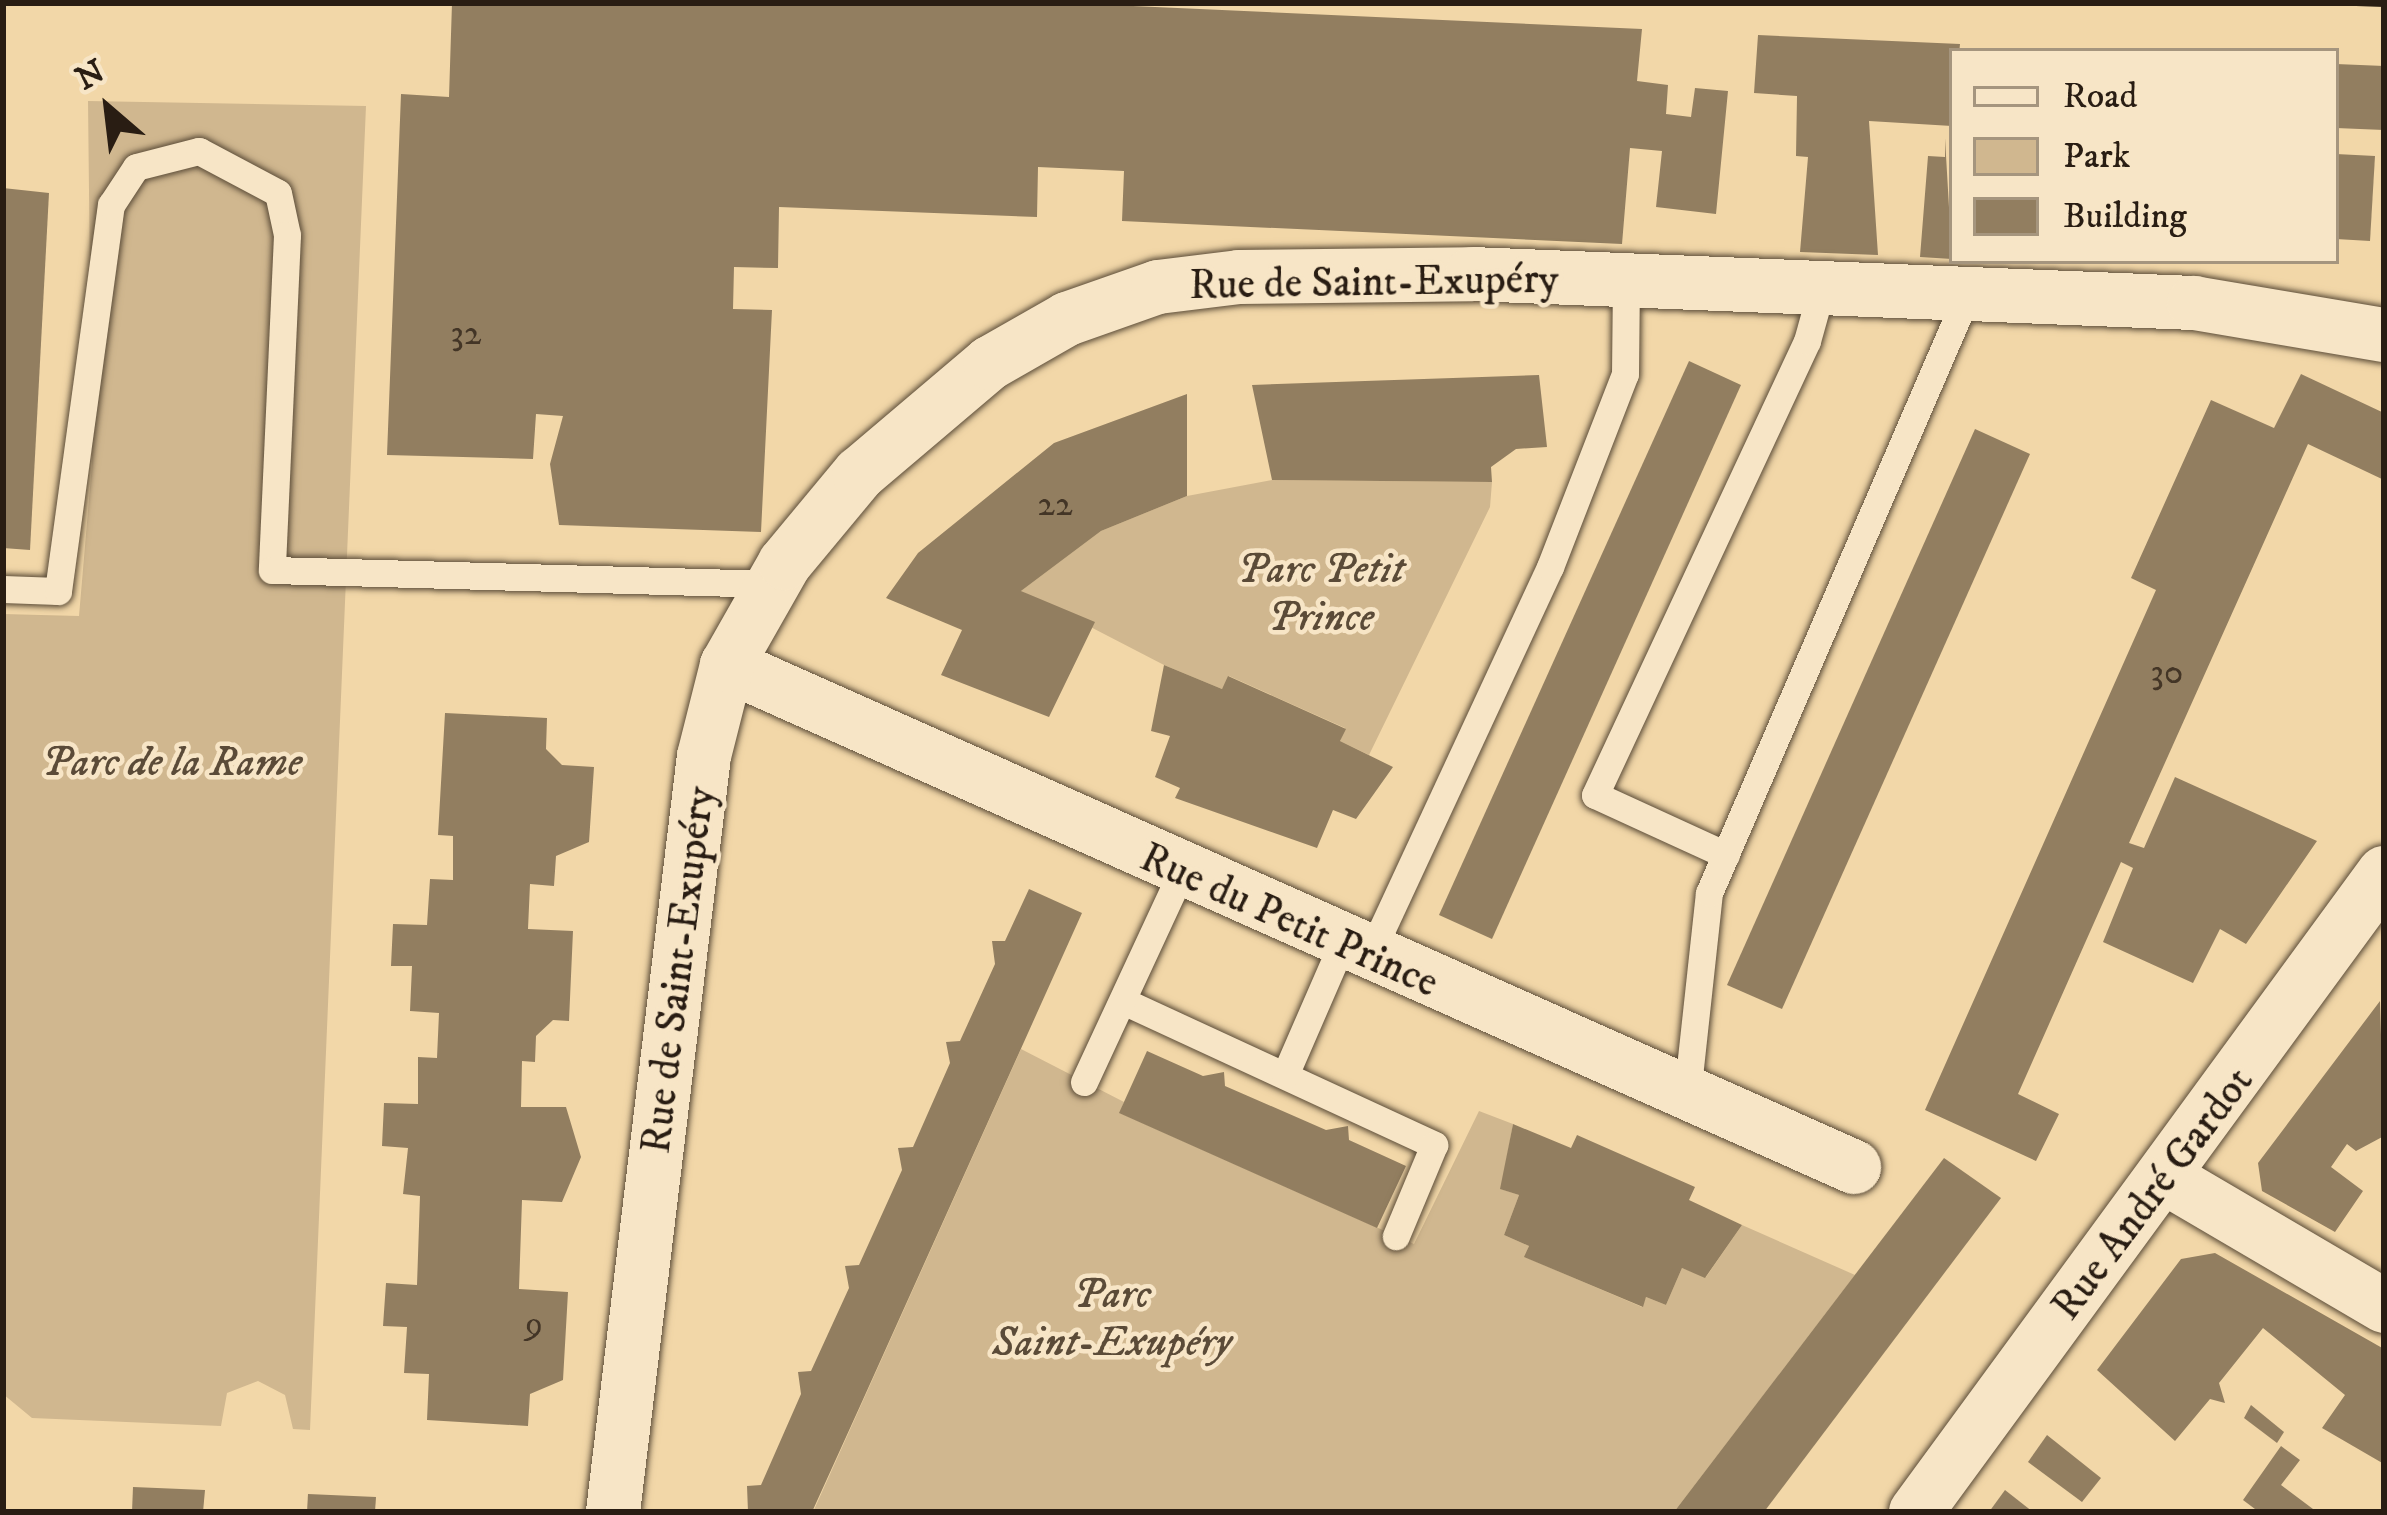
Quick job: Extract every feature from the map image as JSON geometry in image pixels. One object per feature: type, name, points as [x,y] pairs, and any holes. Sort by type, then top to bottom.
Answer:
[{"type":"street","name":"Rue de Saint-Exupéry","points":[[613,1512],[704,756],[727,665],[774,584],[894,442],[1066,319],[1158,286],[1240,277],[1822,287],[2239,307],[2384,335]]},
{"type":"street","name":"Rue du Petit Prince","points":[[727,665],[1355,952],[1854,1167]]},
{"type":"street","name":"Rue André Gardot","points":[[1916,1512],[2378,904]]},
{"type":"street","points":[[2166,1178],[2384,1306]]},
{"type":"lane","points":[[3,589],[58,591],[111,205],[136,167],[200,151],[278,193],[287,235],[272,571],[774,584]]},
{"type":"lane","points":[[1285,1076],[1355,952],[1550,567],[1616,396],[1631,325],[1626,283]]},
{"type":"lane","points":[[1726,855],[1595,795],[1807,341],[1822,287]]},
{"type":"lane","points":[[1687,1095],[1709,893],[1967,295]]},
{"type":"lane","points":[[1084,1082],[1181,873]]},
{"type":"lane","points":[[1123,1000],[1434,1145],[1396,1236]]},
{"type":"green space","name":"Parc de la Rame","points":[[88,101],[366,106],[310,1430],[293,1429],[285,1395],[258,1381],[227,1393],[221,1426],[32,1418],[3,1394],[3,614],[79,616],[92,464]]},
{"type":"green space","name":"Parc Petit Prince","points":[[1272,480],[1492,482],[1490,507],[1369,755],[1340,741],[1345,728],[1229,676],[1222,689],[1164,665],[1021,591],[1101,531],[1187,496]]},
{"type":"green space","name":"Parc Saint-Exupéry","points":[[1021,1049],[1124,1102],[1120,1113],[1414,1244],[1479,1111],[1513,1124],[1501,1189],[1519,1195],[1504,1235],[1529,1246],[1525,1257],[1642,1307],[1646,1297],[1666,1305],[1682,1268],[1706,1277],[1742,1225],[1855,1275],[1674,1512],[813,1512]]},
{"type":"building","points":[[452,3],[1066,3],[1642,29],[1637,81],[1668,85],[1666,114],[1691,117],[1695,88],[1728,91],[1716,214],[1656,207],[1662,151],[1630,148],[1622,244],[1122,221],[1124,171],[1038,167],[1037,217],[779,207],[778,268],[734,267],[733,309],[772,310],[761,532],[559,525],[550,464],[563,416],[536,414],[533,459],[387,455],[401,94],[449,97]]},
{"type":"building","points":[[1758,35],[1960,44],[1960,48],[1949,48],[1949,126],[1869,121],[1878,255],[1800,252],[1808,157],[1796,156],[1797,96],[1754,93]]},
{"type":"building","points":[[2339,64],[2384,66],[2384,130],[2339,128]]},
{"type":"building","points":[[1945,138],[1949,259],[1920,257],[1928,156],[1945,157]]},
{"type":"building","points":[[2339,154],[2375,156],[2370,241],[2339,239]]},
{"type":"building","points":[[3,188],[49,193],[30,550],[3,548]]},
{"type":"building","points":[[1689,361],[1741,385],[1492,939],[1439,915]]},
{"type":"building","points":[[2301,374],[2384,413],[2384,480],[2308,444],[2129,843],[2144,848],[2175,777],[2317,841],[2246,944],[2220,929],[2193,983],[2103,942],[2133,868],[2121,862],[2018,1094],[2059,1114],[2036,1161],[1925,1110],[2156,590],[2131,578],[2211,400],[2274,428]]},
{"type":"building","points":[[1539,375],[1547,447],[1516,449],[1491,467],[1492,482],[1272,480],[1252,385]]},
{"type":"building","points":[[1187,394],[1187,496],[1101,531],[1021,591],[1095,622],[1049,717],[941,675],[962,630],[886,598],[918,553],[1054,443]]},
{"type":"building","points":[[1975,429],[2030,454],[1782,1009],[1727,985]]},
{"type":"building","points":[[1164,665],[1222,689],[1228,676],[1346,729],[1340,741],[1393,767],[1356,819],[1333,810],[1317,848],[1175,798],[1180,788],[1155,777],[1170,736],[1151,731]]},
{"type":"building","points":[[445,713],[547,718],[546,749],[562,765],[594,767],[589,842],[556,856],[554,886],[530,884],[528,929],[573,931],[569,1021],[553,1020],[536,1036],[535,1062],[522,1061],[521,1107],[566,1107],[581,1157],[562,1202],[522,1200],[519,1289],[568,1292],[563,1380],[530,1394],[528,1426],[427,1420],[429,1374],[404,1373],[407,1327],[383,1326],[386,1283],[417,1285],[420,1196],[403,1194],[408,1148],[382,1146],[384,1103],[418,1104],[418,1057],[437,1058],[439,1013],[410,1011],[412,966],[391,966],[393,924],[427,925],[430,879],[453,880],[453,836],[438,835]]},
{"type":"building","points":[[1029,889],[1082,913],[861,1404],[812,1512],[748,1512],[747,1486],[761,1485],[801,1394],[798,1372],[811,1371],[849,1288],[845,1266],[859,1265],[902,1170],[898,1148],[913,1147],[950,1063],[946,1042],[960,1041],[995,964],[992,941],[1005,941]]},
{"type":"building","points":[[2380,1001],[2384,1136],[2356,1151],[2347,1144],[2331,1167],[2363,1191],[2335,1232],[2262,1191],[2258,1163]]},
{"type":"building","points":[[1147,1051],[1203,1076],[1224,1072],[1225,1086],[1326,1130],[1348,1126],[1349,1140],[1406,1166],[1377,1228],[1119,1113]]},
{"type":"building","points":[[1513,1124],[1571,1148],[1577,1135],[1695,1187],[1689,1200],[1742,1225],[1705,1278],[1682,1268],[1666,1305],[1646,1297],[1643,1307],[1524,1257],[1529,1246],[1504,1235],[1519,1195],[1500,1189]]},
{"type":"building","points":[[1944,1158],[2001,1198],[1764,1512],[1674,1512]]},
{"type":"building","points":[[2215,1253],[2384,1349],[2384,1464],[2322,1428],[2345,1395],[2263,1328],[2219,1383],[2225,1403],[2210,1399],[2175,1441],[2097,1370],[2181,1259]]},
{"type":"building","points":[[2251,1405],[2284,1432],[2277,1443],[2244,1418]]},
{"type":"building","points":[[2047,1435],[2101,1478],[2082,1502],[2028,1462]]},
{"type":"building","points":[[2281,1446],[2300,1460],[2281,1485],[2317,1512],[2259,1512],[2243,1500]]},
{"type":"building","points":[[133,1487],[205,1490],[203,1512],[132,1512]]},
{"type":"building","points":[[2005,1490],[2033,1512],[1989,1512]]},
{"type":"building","points":[[308,1494],[376,1497],[375,1512],[307,1512]]},
{"type":"tram line","points":[[2327,3],[2384,5]]}]
